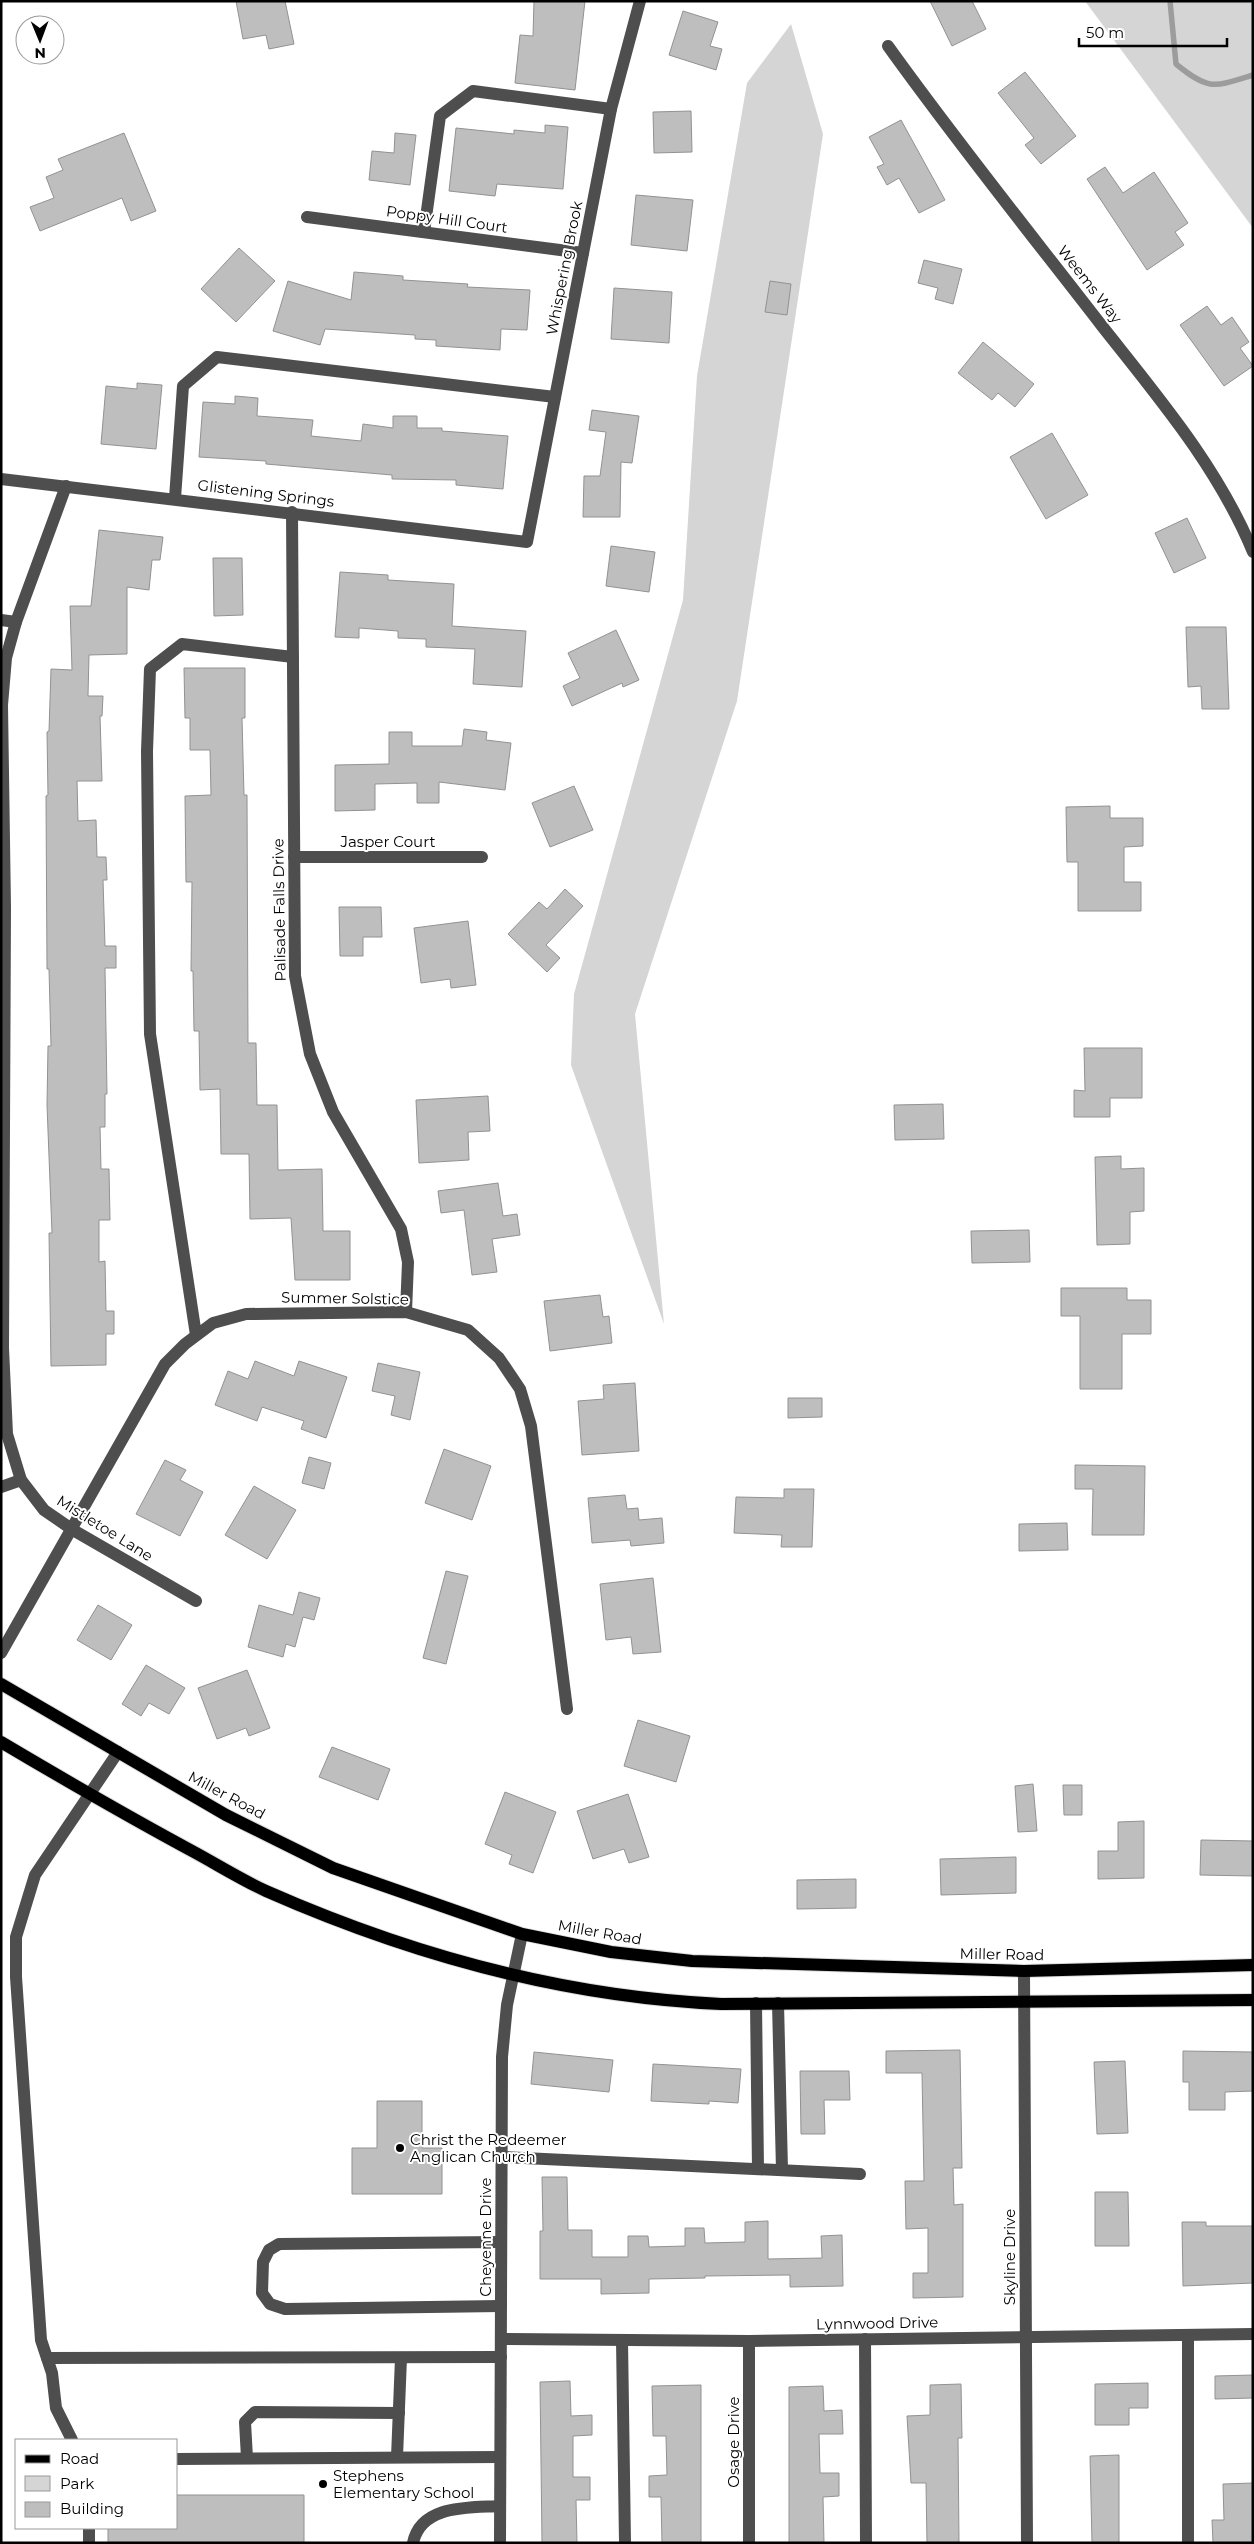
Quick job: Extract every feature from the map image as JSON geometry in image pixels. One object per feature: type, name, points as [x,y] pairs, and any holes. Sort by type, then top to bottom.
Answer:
[{"type":"main road","name":"Miller Road","points":[[1,1684],[226,1815],[333,1868],[522,1934],[611,1952],[692,1961],[1024,1971],[1253,1965]]},
{"type":"main road","points":[[1,1742],[88,1793],[265,1890],[383,1937],[514,1975],[670,2002],[1253,2000]]},
{"type":"street","name":"Whispering Brook","points":[[527,542],[611,109],[640,1]]},
{"type":"street","name":"Weems Way","points":[[888,46],[935,112],[1213,472],[1253,552]]},
{"type":"street","points":[[424,232],[440,116],[473,91],[611,109]]},
{"type":"street","name":"Poppy Hill Court","points":[[306,217],[583,253]]},
{"type":"street","points":[[175,498],[183,386],[217,357],[555,397]]},
{"type":"street","name":"Glistening Springs","points":[[1,478],[527,542]]},
{"type":"street","name":"Mistletoe Lane","points":[[66,486],[16,622],[6,658],[2,705],[5,908],[4,1348],[7,1434],[21,1480],[44,1510],[73,1530],[196,1601]]},
{"type":"street","name":"Palisade Falls Drive","points":[[292,512],[295,976],[310,1054],[334,1112],[401,1229],[408,1262],[406,1312]]},
{"type":"street","points":[[1,620],[16,622]]},
{"type":"street","points":[[196,1335],[150,1034],[147,751],[150,669],[182,644],[293,657]]},
{"type":"street","name":"Jasper Court","points":[[294,856],[482,857]]},
{"type":"street","name":"Summer Solstice","points":[[1,1652],[73,1530],[166,1364],[185,1344],[213,1323],[246,1314],[406,1312],[468,1330],[499,1358],[520,1389],[531,1426],[567,1709]]},
{"type":"street","points":[[1,1487],[21,1480]]},
{"type":"street","points":[[72,2439],[56,2408],[47,2358],[41,2340],[16,1977],[16,1937],[35,1875],[88,1793],[118,1752]]},
{"type":"street","name":"Cheyenne Drive","points":[[500,2543],[502,2057],[507,2005],[522,1934]]},
{"type":"street","name":"Skyline Drive","points":[[1024,1971],[1027,2543]]},
{"type":"street","points":[[756,2003],[758,2169]]},
{"type":"street","points":[[778,2003],[782,2170]]},
{"type":"street","points":[[502,2157],[860,2174]]},
{"type":"street","points":[[501,2242],[279,2244],[268,2250],[263,2262],[262,2293],[270,2304],[285,2309],[501,2306]]},
{"type":"street","name":"Lynnwood Drive","points":[[501,2339],[749,2341],[1253,2334]]},
{"type":"street","points":[[1188,2335],[1188,2543]]},
{"type":"street","points":[[865,2339],[866,2543]]},
{"type":"street","points":[[622,2340],[625,2543]]},
{"type":"street","name":"Osage Drive","points":[[749,2341],[750,2543]]},
{"type":"street","points":[[47,2358],[501,2357]]},
{"type":"street","points":[[398,2457],[401,2358]]},
{"type":"street","points":[[247,2458],[245,2422],[254,2412],[399,2413]]},
{"type":"street","points":[[178,2459],[500,2457]]},
{"type":"street","points":[[412,2543],[414,2536],[428,2517],[453,2509],[500,2506]]},
{"type":"street","points":[[89,2529],[89,2543]]},
{"type":"green space","points":[[1085,1],[1253,1],[1253,228]]},
{"type":"green space","points":[[791,24],[823,134],[737,701],[635,1014],[664,1324],[571,1065],[574,994],[683,600],[697,376],[747,83]]},
{"type":"building","points":[[236,1],[285,1],[294,44],[269,49],[266,35],[243,39]]},
{"type":"building","points":[[534,1],[585,1],[575,90],[515,83],[520,35],[533,36]]},
{"type":"building","points":[[930,1],[972,1],[986,29],[952,46]]},
{"type":"building","points":[[683,11],[718,22],[710,46],[722,49],[716,70],[669,55]]},
{"type":"building","points":[[1025,72],[1076,136],[1041,164],[1025,145],[1034,138],[998,93]]},
{"type":"building","points":[[691,111],[692,152],[654,153],[653,112]]},
{"type":"building","points":[[901,120],[945,200],[919,213],[899,178],[887,185],[877,167],[884,164],[869,137]]},
{"type":"building","points":[[545,125],[568,127],[563,189],[497,184],[495,196],[449,191],[456,128],[514,134],[514,130],[545,133]]},
{"type":"building","points":[[124,133],[156,211],[131,221],[122,198],[40,231],[30,207],[54,198],[46,177],[63,170],[58,159]]},
{"type":"building","points":[[395,133],[416,135],[410,185],[369,180],[372,151],[394,153]]},
{"type":"building","points":[[1105,167],[1123,193],[1154,172],[1188,223],[1175,232],[1184,245],[1147,270],[1087,179]]},
{"type":"building","points":[[636,195],[693,200],[687,251],[631,245]]},
{"type":"building","points":[[239,248],[275,281],[236,322],[201,289]]},
{"type":"building","points":[[924,260],[962,269],[953,304],[935,299],[938,288],[918,283]]},
{"type":"building","points":[[354,272],[403,276],[403,280],[468,284],[467,287],[530,290],[527,330],[501,329],[500,350],[436,346],[436,340],[415,339],[415,335],[325,329],[320,345],[273,331],[288,281],[351,300]]},
{"type":"building","points":[[770,281],[791,284],[787,315],[765,312]]},
{"type":"building","points":[[614,288],[672,292],[669,343],[611,339]]},
{"type":"building","points":[[1207,306],[1221,325],[1232,317],[1249,342],[1240,348],[1253,366],[1224,386],[1180,325]]},
{"type":"building","points":[[983,342],[1034,384],[1015,407],[998,393],[992,400],[958,373]]},
{"type":"building","points":[[137,383],[162,385],[156,449],[101,444],[106,386],[137,389]]},
{"type":"building","points":[[235,396],[258,398],[257,416],[313,420],[311,436],[361,441],[363,424],[393,428],[393,416],[417,416],[417,428],[442,428],[442,431],[508,436],[503,489],[456,485],[456,480],[392,479],[392,475],[266,464],[266,461],[199,457],[203,402],[235,404]]},
{"type":"building","points":[[592,410],[639,416],[632,463],[621,462],[620,517],[583,517],[584,476],[600,476],[606,432],[589,430]]},
{"type":"building","points":[[1052,433],[1088,495],[1046,519],[1010,457]]},
{"type":"building","points":[[1187,518],[1206,558],[1174,573],[1155,533]]},
{"type":"building","points":[[99,530],[163,537],[160,560],[152,560],[149,590],[127,587],[127,654],[89,655],[88,696],[103,696],[102,716],[100,716],[102,781],[77,781],[78,821],[96,820],[97,857],[106,857],[107,880],[103,880],[105,946],[116,946],[116,968],[105,968],[107,1094],[105,1094],[105,1127],[100,1127],[101,1169],[109,1169],[110,1220],[99,1220],[99,1262],[105,1261],[106,1311],[114,1311],[114,1334],[106,1334],[106,1365],[51,1366],[49,1233],[52,1233],[47,1105],[48,1046],[51,1046],[49,969],[47,969],[47,732],[49,731],[51,669],[72,670],[70,606],[91,606]]},
{"type":"building","points":[[611,546],[655,552],[649,592],[606,586]]},
{"type":"building","points":[[213,558],[242,558],[243,615],[214,616]]},
{"type":"building","points":[[340,572],[388,575],[388,580],[454,584],[452,626],[526,631],[522,687],[473,684],[475,649],[426,647],[426,639],[398,638],[398,631],[359,628],[359,638],[335,637]]},
{"type":"building","points":[[1186,627],[1226,627],[1229,709],[1202,709],[1201,686],[1188,687]]},
{"type":"building","points":[[616,630],[639,680],[623,687],[622,683],[572,706],[563,686],[580,678],[568,653]]},
{"type":"building","points":[[184,668],[245,668],[245,718],[242,718],[244,795],[247,795],[248,1043],[256,1043],[257,1105],[277,1105],[278,1170],[322,1169],[323,1231],[350,1231],[350,1280],[295,1280],[291,1218],[250,1219],[249,1154],[221,1154],[220,1089],[200,1090],[199,1031],[194,1031],[193,971],[191,971],[192,882],[186,882],[185,796],[211,795],[210,750],[190,750],[190,718],[185,718]]},
{"type":"building","points":[[464,729],[487,732],[486,740],[511,743],[505,790],[439,782],[439,803],[417,803],[417,783],[375,784],[375,810],[335,811],[335,765],[389,764],[389,732],[412,732],[412,746],[462,746]]},
{"type":"building","points":[[574,786],[593,830],[550,847],[532,803]]},
{"type":"building","points":[[1110,806],[1110,818],[1143,818],[1143,846],[1124,847],[1124,882],[1141,882],[1141,911],[1078,911],[1078,862],[1067,862],[1066,807]]},
{"type":"building","points":[[565,889],[583,906],[546,945],[560,958],[547,972],[508,934],[539,902],[547,909]]},
{"type":"building","points":[[339,907],[381,907],[382,937],[363,937],[363,956],[340,956]]},
{"type":"building","points":[[468,921],[476,985],[451,988],[450,979],[421,983],[414,928]]},
{"type":"building","points":[[1084,1048],[1142,1048],[1142,1098],[1110,1098],[1110,1117],[1074,1117],[1074,1090],[1085,1091]]},
{"type":"building","points":[[488,1096],[490,1131],[468,1132],[469,1160],[419,1163],[416,1100]]},
{"type":"building","points":[[943,1104],[944,1139],[895,1140],[894,1105]]},
{"type":"building","points":[[1121,1156],[1121,1169],[1144,1168],[1144,1211],[1130,1212],[1130,1244],[1097,1245],[1095,1157]]},
{"type":"building","points":[[498,1183],[503,1216],[517,1214],[520,1235],[492,1239],[497,1272],[472,1275],[464,1210],[441,1213],[438,1191]]},
{"type":"building","points":[[1029,1230],[1030,1262],[972,1263],[971,1231]]},
{"type":"building","points":[[1061,1288],[1127,1288],[1127,1300],[1151,1300],[1151,1334],[1122,1334],[1122,1389],[1080,1389],[1080,1316],[1061,1316]]},
{"type":"building","points":[[600,1295],[603,1317],[609,1316],[612,1343],[550,1351],[544,1301]]},
{"type":"building","points":[[255,1361],[294,1376],[299,1361],[347,1377],[326,1438],[301,1429],[304,1421],[262,1407],[257,1421],[215,1405],[228,1371],[248,1379]]},
{"type":"building","points":[[378,1363],[420,1372],[410,1420],[391,1415],[395,1396],[372,1391]]},
{"type":"building","points":[[635,1383],[639,1451],[582,1455],[578,1401],[604,1399],[603,1385]]},
{"type":"building","points":[[788,1398],[822,1398],[822,1417],[788,1418]]},
{"type":"building","points":[[444,1449],[491,1466],[472,1520],[425,1503]]},
{"type":"building","points":[[309,1457],[331,1463],[324,1489],[302,1483]]},
{"type":"building","points":[[165,1460],[186,1470],[180,1480],[203,1492],[180,1536],[136,1514]]},
{"type":"building","points":[[1075,1465],[1145,1466],[1144,1535],[1092,1535],[1093,1489],[1075,1489]]},
{"type":"building","points":[[254,1486],[296,1510],[267,1559],[225,1535]]},
{"type":"building","points":[[784,1489],[814,1489],[812,1547],[781,1547],[782,1535],[734,1533],[736,1497],[784,1498]]},
{"type":"building","points":[[625,1495],[627,1509],[638,1508],[639,1520],[662,1518],[664,1543],[631,1546],[630,1540],[592,1543],[588,1498]]},
{"type":"building","points":[[1067,1523],[1068,1550],[1019,1551],[1019,1524]]},
{"type":"building","points":[[446,1571],[468,1576],[446,1664],[423,1658]]},
{"type":"building","points":[[653,1578],[661,1652],[633,1654],[631,1637],[606,1640],[600,1584]]},
{"type":"building","points":[[299,1592],[320,1598],[314,1620],[303,1617],[295,1647],[286,1644],[283,1657],[248,1647],[259,1605],[293,1615]]},
{"type":"building","points":[[98,1605],[132,1625],[111,1660],[77,1640]]},
{"type":"building","points":[[146,1665],[185,1688],[169,1714],[149,1703],[141,1716],[122,1704]]},
{"type":"building","points":[[247,1670],[270,1728],[249,1736],[246,1728],[217,1739],[198,1688]]},
{"type":"building","points":[[638,1720],[690,1736],[676,1782],[624,1766]]},
{"type":"building","points":[[332,1747],[390,1769],[378,1800],[319,1777]]},
{"type":"building","points":[[1033,1784],[1037,1831],[1018,1832],[1015,1786]]},
{"type":"building","points":[[1063,1785],[1082,1785],[1082,1815],[1064,1815]]},
{"type":"building","points":[[505,1792],[556,1812],[533,1873],[509,1864],[512,1855],[485,1844]]},
{"type":"building","points":[[628,1794],[649,1857],[629,1863],[624,1849],[593,1859],[577,1811]]},
{"type":"building","points":[[1144,1821],[1144,1878],[1098,1879],[1098,1851],[1118,1851],[1118,1822]]},
{"type":"building","points":[[1201,1840],[1253,1841],[1253,1876],[1200,1875]]},
{"type":"building","points":[[1016,1857],[1016,1893],[941,1895],[940,1859]]},
{"type":"building","points":[[856,1879],[856,1908],[797,1909],[797,1880]]},
{"type":"building","points":[[960,2050],[962,2168],[953,2168],[954,2205],[963,2204],[963,2297],[913,2298],[913,2273],[928,2273],[928,2228],[906,2229],[905,2181],[924,2181],[922,2073],[886,2073],[886,2051]]},
{"type":"building","points":[[1183,2051],[1253,2052],[1253,2091],[1225,2092],[1225,2110],[1189,2110],[1189,2082],[1183,2082]]},
{"type":"building","points":[[534,2052],[613,2060],[609,2092],[531,2084]]},
{"type":"building","points":[[1125,2061],[1128,2133],[1097,2134],[1094,2062]]},
{"type":"building","points":[[653,2064],[741,2069],[738,2103],[709,2101],[709,2104],[651,2101]]},
{"type":"building","points":[[800,2071],[849,2071],[850,2100],[824,2100],[825,2134],[801,2134]]},
{"type":"building","name":"Christ the Redeemer Anglican Church","points":[[377,2101],[422,2101],[422,2148],[442,2148],[442,2194],[352,2194],[352,2148],[377,2148]]},
{"type":"building","points":[[542,2177],[567,2177],[568,2230],[592,2230],[592,2257],[628,2257],[628,2236],[648,2236],[649,2247],[685,2246],[685,2228],[704,2228],[705,2243],[745,2242],[745,2222],[768,2221],[768,2259],[822,2258],[821,2236],[842,2235],[843,2286],[790,2287],[790,2275],[705,2276],[705,2278],[649,2279],[649,2293],[601,2294],[601,2279],[540,2279],[540,2231],[543,2231]]},
{"type":"building","points":[[1095,2192],[1128,2192],[1129,2246],[1095,2246]]},
{"type":"building","points":[[1182,2222],[1206,2222],[1206,2226],[1253,2226],[1253,2283],[1183,2286]]},
{"type":"building","points":[[1253,2375],[1253,2398],[1215,2399],[1215,2376]]},
{"type":"building","points":[[570,2381],[571,2416],[592,2415],[592,2435],[573,2436],[573,2477],[590,2477],[590,2500],[576,2500],[577,2543],[542,2543],[540,2382]]},
{"type":"building","points":[[1148,2383],[1148,2408],[1129,2408],[1129,2425],[1095,2425],[1095,2384]]},
{"type":"building","points":[[961,2384],[962,2438],[958,2438],[959,2543],[927,2543],[926,2483],[911,2483],[907,2416],[930,2415],[930,2385]]},
{"type":"building","points":[[701,2385],[701,2543],[662,2543],[661,2497],[649,2497],[649,2476],[667,2475],[666,2436],[653,2436],[652,2386]]},
{"type":"building","points":[[823,2386],[824,2411],[842,2410],[843,2434],[819,2434],[820,2473],[839,2473],[839,2496],[823,2497],[824,2543],[789,2543],[789,2387]]},
{"type":"building","points":[[1119,2455],[1119,2543],[1092,2543],[1090,2456]]},
{"type":"building","points":[[1253,2483],[1253,2543],[1213,2543],[1212,2520],[1224,2520],[1223,2484]]},
{"type":"building","points":[[178,2495],[304,2495],[304,2543],[108,2543],[108,2529],[178,2529]]},
{"type":"waterway","points":[[1170,1],[1176,64],[1196,79],[1205,83],[1220,84],[1253,75]]},
{"type":"place","name":"Christ the Redeemer Anglican Church","points":[[400,2148]]},
{"type":"place","name":"Stephens Elementary School","points":[[323,2484]]}]
